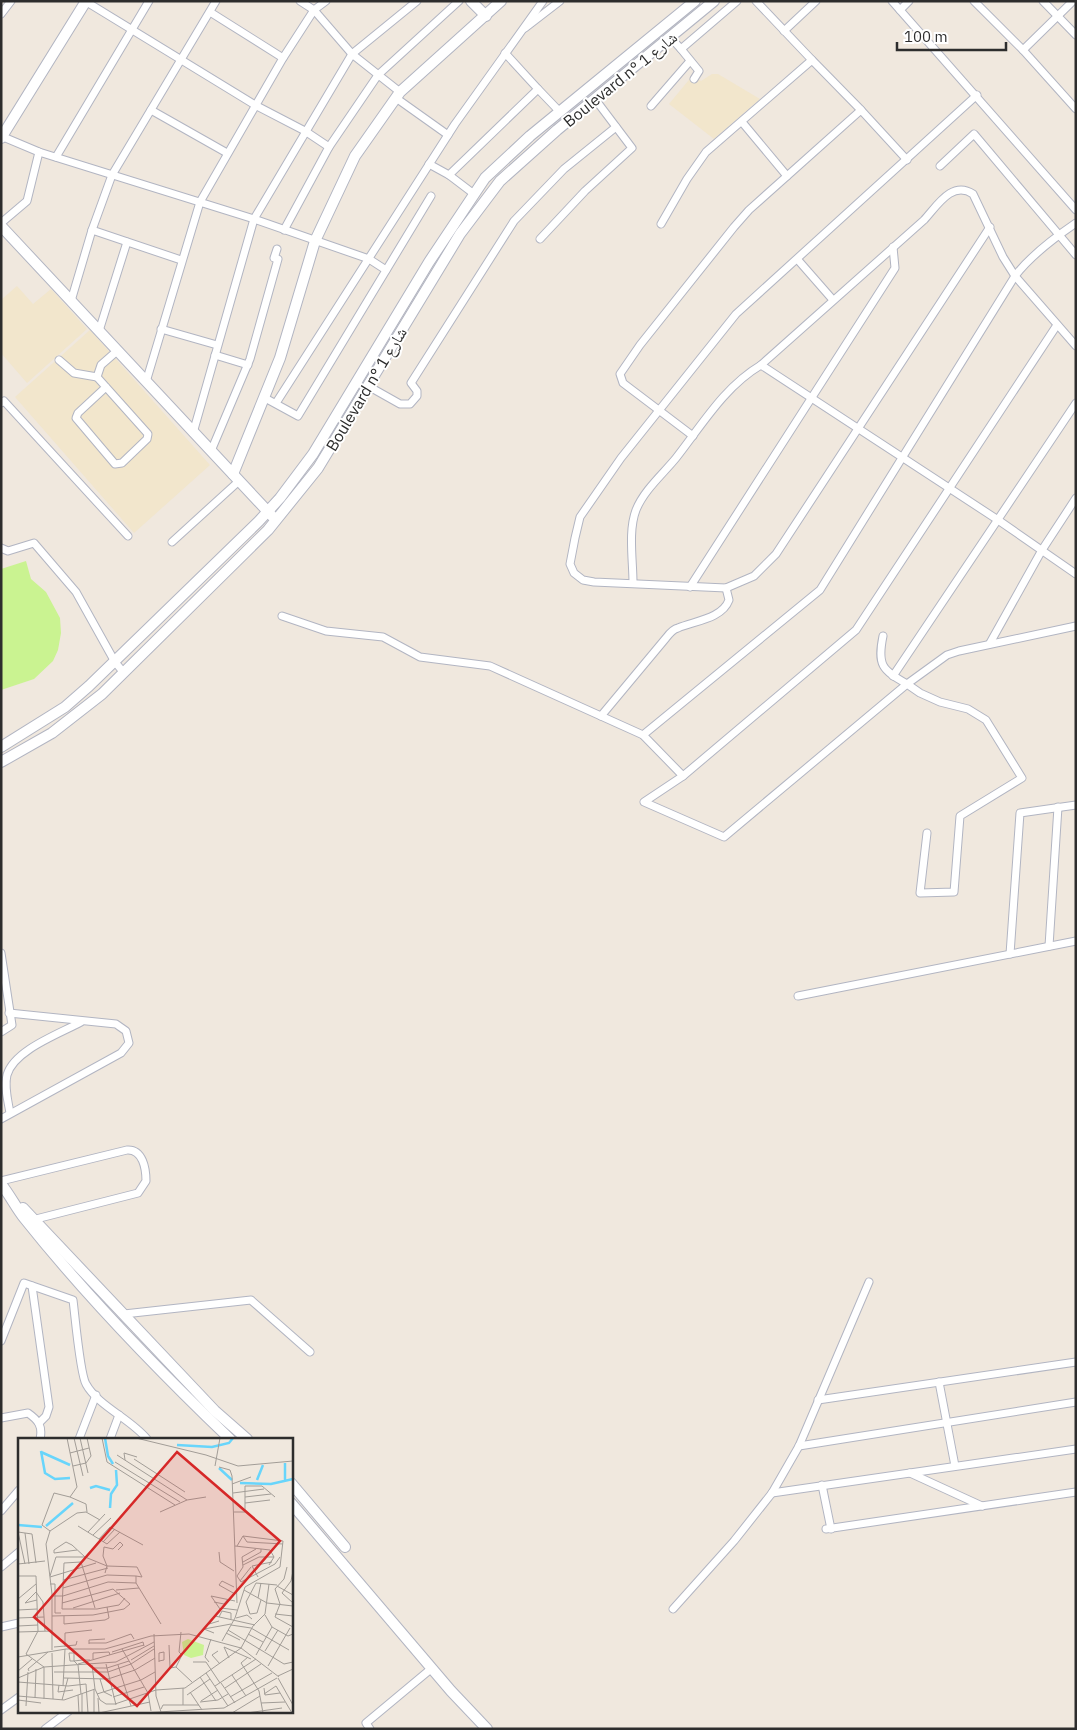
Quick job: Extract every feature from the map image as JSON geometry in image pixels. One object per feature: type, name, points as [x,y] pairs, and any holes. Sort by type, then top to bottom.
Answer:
[{"type":"street","points":[[1,14],[11,1]]},
{"type":"street","points":[[329,147],[305,131],[255,105],[85,1],[1,137],[39,152],[254,219],[369,259],[386,270]]},
{"type":"street","points":[[56,157],[149,1]]},
{"type":"street","points":[[71,301],[92,230],[112,175],[182,61],[216,1]]},
{"type":"street","points":[[300,1],[314,10],[352,54],[378,75],[398,95],[448,135]]},
{"type":"street","points":[[146,382],[181,260],[200,202],[255,105],[314,10],[326,1]]},
{"type":"street","points":[[193,433],[254,219],[352,54],[417,1]]},
{"type":"street","points":[[284,230],[329,147],[378,75],[459,1]]},
{"type":"street","points":[[471,1],[486,16]]},
{"type":"street","points":[[172,542],[236,478],[280,358],[316,241],[355,156],[398,95],[501,1]]},
{"type":"street","points":[[276,403],[448,135],[543,1]]},
{"type":"street","points":[[521,31],[560,1]]},
{"type":"street","name":"Boulevard n° شارع 1","points":[[1,747],[65,707],[115,662],[268,511],[313,454],[428,262],[485,178],[560,112],[695,1]]},
{"type":"street","name":"Boulevard n° شارع 1","points":[[1,762],[52,733],[76,716],[124,673],[276,520],[318,468],[460,234],[500,181],[526,156],[714,1]]},
{"type":"street","points":[[681,49],[737,1]]},
{"type":"street","points":[[756,1],[907,160]]},
{"type":"street","points":[[784,31],[816,1]]},
{"type":"street","points":[[892,1],[1076,210]]},
{"type":"street","points":[[900,10],[909,1]]},
{"type":"street","points":[[974,1],[1023,50],[1076,109]]},
{"type":"street","points":[[1043,1],[1076,35]]},
{"type":"street","points":[[1023,50],[1073,1]]},
{"type":"street","points":[[210,12],[284,58]]},
{"type":"street","points":[[671,38],[699,72],[694,78]]},
{"type":"street","points":[[505,53],[560,112]]},
{"type":"street","points":[[661,224],[699,160],[706,152],[812,60]]},
{"type":"street","points":[[651,106],[690,61]]},
{"type":"street","points":[[449,175],[538,89]]},
{"type":"street","points":[[976,95],[798,260],[736,314],[621,458],[580,517],[570,564],[574,573],[583,580],[726,588],[754,576],[776,554],[990,227]]},
{"type":"street","points":[[540,239],[585,191],[632,148],[595,99]]},
{"type":"street","points":[[152,110],[227,153]]},
{"type":"street","points":[[693,436],[623,383],[620,374],[640,345],[734,227],[787,176],[861,110]]},
{"type":"street","points":[[742,122],[787,176]]},
{"type":"street","points":[[368,386],[400,404],[410,404],[414,400],[417,391],[411,383],[514,221],[564,169],[616,127]]},
{"type":"street","points":[[940,166],[974,134],[1057,235],[1076,255]]},
{"type":"street","points":[[39,152],[27,201],[1,224],[193,433],[276,520]]},
{"type":"street","points":[[429,164],[449,175],[474,194]]},
{"type":"street","points":[[633,583],[633,522],[636,510],[646,494],[734,385],[744,375],[761,365],[924,220],[938,203],[956,190],[967,190],[973,194],[1003,257],[1015,276],[1076,346]]},
{"type":"street","points":[[265,398],[298,416],[431,196]]},
{"type":"street","points":[[643,735],[820,590],[1015,276],[1023,266],[1057,235],[1076,223]]},
{"type":"street","points":[[92,230],[181,260]]},
{"type":"street","points":[[99,331],[127,242]]},
{"type":"street","points":[[690,587],[813,399],[894,268],[894,247]]},
{"type":"street","points":[[211,451],[248,365],[278,259],[274,258],[277,249]]},
{"type":"street","points":[[798,260],[833,300]]},
{"type":"street","points":[[1057,325],[856,630],[683,776],[644,802],[724,837],[906,684],[947,655],[990,643],[1076,626]]},
{"type":"street","points":[[161,329],[217,345]]},
{"type":"street","points":[[97,377],[101,366],[117,351]]},
{"type":"street","points":[[215,354],[248,365]]},
{"type":"street","points":[[59,360],[74,372],[97,377],[148,434],[147,439],[122,463],[116,464],[76,418],[78,413],[106,388]]},
{"type":"street","points":[[761,365],[858,427],[903,459],[949,487],[1076,574]]},
{"type":"street","points":[[1,403],[4,401],[128,536]]},
{"type":"street","points":[[893,676],[1076,403]]},
{"type":"street","points":[[990,643],[1042,550],[1076,498]]},
{"type":"street","points":[[1,548],[8,551],[34,544],[76,592],[115,662],[124,673]]},
{"type":"street","points":[[601,716],[676,628],[713,615],[724,608],[729,600],[726,588]]},
{"type":"street","points":[[282,616],[326,631],[382,637],[420,657],[490,666],[643,735],[683,776]]},
{"type":"street","points":[[884,636],[881,662],[885,670],[920,693],[940,702],[968,709],[986,720],[1022,778],[960,816],[954,892],[920,893],[927,833]]},
{"type":"street","points":[[1010,954],[1020,813],[1076,805]]},
{"type":"street","points":[[1049,946],[1058,808]]},
{"type":"street","points":[[798,996],[1076,941]]},
{"type":"street","points":[[1,953],[12,1025],[1,1032]]},
{"type":"street","points":[[1,1119],[122,1053],[127,1047],[128,1034],[120,1025],[9,1014]]},
{"type":"street","points":[[10,1114],[6,1081],[13,1063],[22,1054],[81,1022]]},
{"type":"street","points":[[36,1220],[138,1193],[144,1188],[146,1182],[140,1155],[130,1150],[1,1182],[25,1218],[81,1284],[165,1366],[246,1438]]},
{"type":"street","points":[[14,1202],[36,1220],[124,1314],[165,1366],[229,1438]]},
{"type":"street","points":[[88,1275],[73,1300],[85,1384],[119,1415],[139,1429],[146,1438]]},
{"type":"street","points":[[673,1610],[772,1493],[799,1446],[869,1282]]},
{"type":"street","points":[[1,1342],[24,1283],[73,1300]]},
{"type":"street","points":[[32,1286],[49,1407],[46,1416],[39,1423]]},
{"type":"street","points":[[124,1314],[252,1300],[310,1352]]},
{"type":"street","points":[[818,1400],[1076,1362]]},
{"type":"street","points":[[939,1382],[955,1466]]},
{"type":"street","points":[[79,1438],[96,1395]]},
{"type":"street","points":[[799,1446],[1076,1402]]},
{"type":"street","points":[[1,1418],[28,1413],[39,1423],[40,1438]]},
{"type":"street","points":[[110,1438],[119,1415]]},
{"type":"street","points":[[772,1493],[1076,1449]]},
{"type":"street","points":[[909,1473],[982,1506]]},
{"type":"street","points":[[292,1484],[345,1547]]},
{"type":"street","points":[[822,1486],[829,1529],[1076,1492]]},
{"type":"street","points":[[1,1511],[18,1491]]},
{"type":"street","points":[[292,1504],[432,1668],[487,1729]]},
{"type":"street","points":[[1,1567],[18,1553]]},
{"type":"street","points":[[1,1627],[18,1623]]},
{"type":"street","points":[[370,1729],[366,1722],[432,1668]]},
{"type":"street","points":[[1,1710],[18,1698]]},
{"type":"street","points":[[45,1729],[68,1712]]},
{"type":"shaded area","points":[[712,74],[718,74],[760,99],[714,139],[669,104],[693,75],[701,81]]},
{"type":"shaded area","points":[[17,286],[33,304],[51,289],[87,329],[27,383],[1,353],[1,300]]},
{"type":"shaded area","points":[[90,330],[210,465],[134,533],[15,397]]},
{"type":"green space","points":[[26,561],[31,579],[46,592],[60,618],[61,633],[58,650],[53,661],[34,679],[1,690],[1,569]]}]
